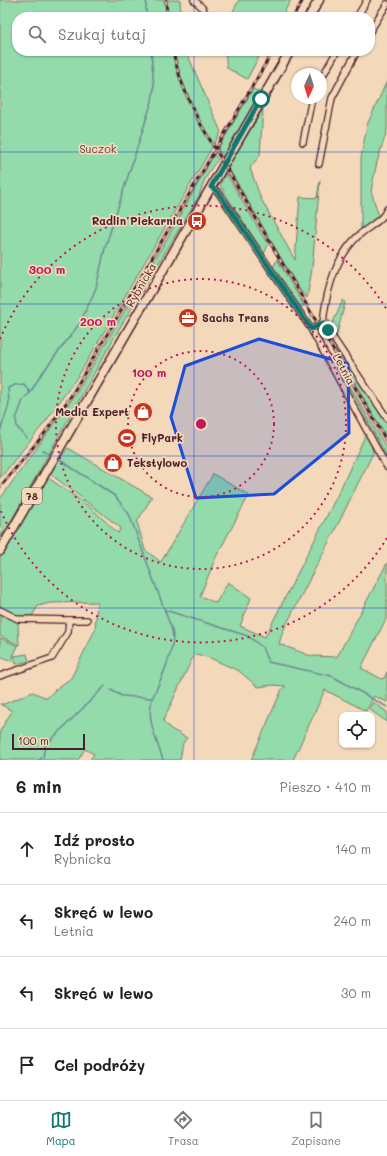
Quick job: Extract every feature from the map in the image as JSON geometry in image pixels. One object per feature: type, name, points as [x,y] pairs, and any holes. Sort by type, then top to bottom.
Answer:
[{"type":"main road","points":[[312,12],[319,0]]},
{"type":"main road","name":"Rybnicka","points":[[0,551],[287,56]]},
{"type":"street","points":[[194,0],[203,8],[204,12]]},
{"type":"street","points":[[360,12],[367,0]]},
{"type":"street","points":[[375,23],[387,4]]},
{"type":"street","points":[[327,69],[334,56]]},
{"type":"street","points":[[319,164],[332,98],[354,56]]},
{"type":"street","points":[[303,142],[311,104]]},
{"type":"street","name":"Letnia","points":[[211,187],[218,192],[311,329],[387,467]]},
{"type":"street","points":[[311,329],[323,323],[324,313],[335,270],[348,246],[357,236],[385,215],[387,210]]},
{"type":"street","name":"Letnia","points":[[323,323],[387,418]]},
{"type":"street","points":[[0,610],[18,619],[87,620]]},
{"type":"street","points":[[0,676],[52,658],[68,632],[69,620]]},
{"type":"highlighted area","points":[[259,339],[348,364],[349,433],[274,494],[196,498],[171,417],[185,366]]},
{"type":"green space","name":"Suczok","points":[[0,0],[180,0],[181,12],[12,12],[12,56],[188,56],[221,132],[80,373],[46,421],[0,478]]},
{"type":"green space","points":[[239,0],[291,0],[284,12],[233,12]]},
{"type":"green space","points":[[226,56],[259,56],[247,79],[227,68]]},
{"type":"green space","points":[[387,81],[387,130],[377,162],[371,191],[379,217],[361,230],[361,158],[367,125]]},
{"type":"green space","points":[[253,89],[261,93],[223,157],[218,149]]},
{"type":"green space","points":[[263,109],[260,155],[250,168],[261,199],[295,260],[300,197],[317,198],[320,180],[312,269],[307,298],[299,289],[228,167]]},
{"type":"green space","points":[[214,154],[218,160],[206,177],[199,196],[119,329],[6,530],[0,538],[2,527],[0,526],[0,499],[77,392],[179,218]]},
{"type":"green space","points":[[226,173],[268,245],[264,254],[220,185]]},
{"type":"green space","points":[[277,259],[304,306],[299,307],[273,268]]},
{"type":"green space","points":[[343,300],[345,303],[336,337],[328,319],[332,325]]},
{"type":"green space","points":[[335,349],[369,393],[387,421],[387,438]]},
{"type":"green space","points":[[336,362],[387,449],[387,457]]},
{"type":"green space","points":[[366,434],[371,443],[373,453],[283,631],[279,644],[311,656],[337,657],[387,563],[387,617],[361,668],[382,679],[387,672],[387,702],[374,696],[366,711],[325,690],[293,760],[251,760],[282,689],[286,686],[273,685],[258,687],[239,671],[197,654],[192,659],[163,721],[171,729],[187,738],[183,743],[180,760],[90,760],[94,754],[85,749],[78,760],[0,760],[0,731],[12,711],[0,704],[4,704],[33,692],[47,698],[71,678],[95,630],[97,602],[50,603],[38,606],[32,616],[21,616],[18,623],[19,645],[0,636],[0,558],[47,477],[90,507],[118,533],[121,528],[49,473],[68,448],[152,497],[137,522],[145,550],[161,562],[213,474],[249,495],[216,557],[200,596],[216,603],[228,582],[251,598],[240,626],[265,637],[338,494]]},
{"type":"green space","points":[[0,638],[18,646],[11,661],[0,656]]},
{"type":"green space","points":[[27,654],[29,661],[16,664],[14,656]]},
{"type":"green space","points":[[373,702],[387,712],[387,722],[375,712],[369,709]]},
{"type":"waterway","points":[[146,0],[146,12]]},
{"type":"waterway","points":[[27,438],[17,427],[16,419],[24,398],[30,393],[40,376],[80,323],[96,288],[105,248],[152,101],[154,88],[151,56]]},
{"type":"waterway","points":[[0,432],[9,404],[8,388],[15,385],[24,384],[30,393]]},
{"type":"waterway","points":[[42,450],[49,454]]},
{"type":"waterway","points":[[60,460],[115,496],[129,514],[172,630],[173,637],[170,655],[152,699],[150,714],[153,730],[163,760]]},
{"type":"waterway","points":[[165,610],[248,636],[262,647],[268,662],[332,676],[387,707]]},
{"type":"waterway","points":[[39,760],[43,757],[45,746],[105,686]]},
{"type":"waterway","points":[[111,690],[122,696],[152,698]]},
{"type":"railway","points":[[166,0],[167,12]]},
{"type":"railway","points":[[296,12],[303,0]]},
{"type":"railway","points":[[174,56],[184,88],[200,123],[387,442]]},
{"type":"railway","points":[[0,487],[44,434],[71,396],[270,56]]},
{"type":"place","name":"Radlin Piekarnia","points":[[197,221]]},
{"type":"place","name":"Sachs Trans","points":[[188,318]]},
{"type":"place","name":"Media Expert","points":[[143,412]]},
{"type":"place","name":"FlyPark","points":[[127,438]]},
{"type":"place","name":"Tekstylowo","points":[[113,463]]},
{"type":"route","points":[[261,99],[211,187],[218,192],[311,329],[323,323],[328,330]]}]
